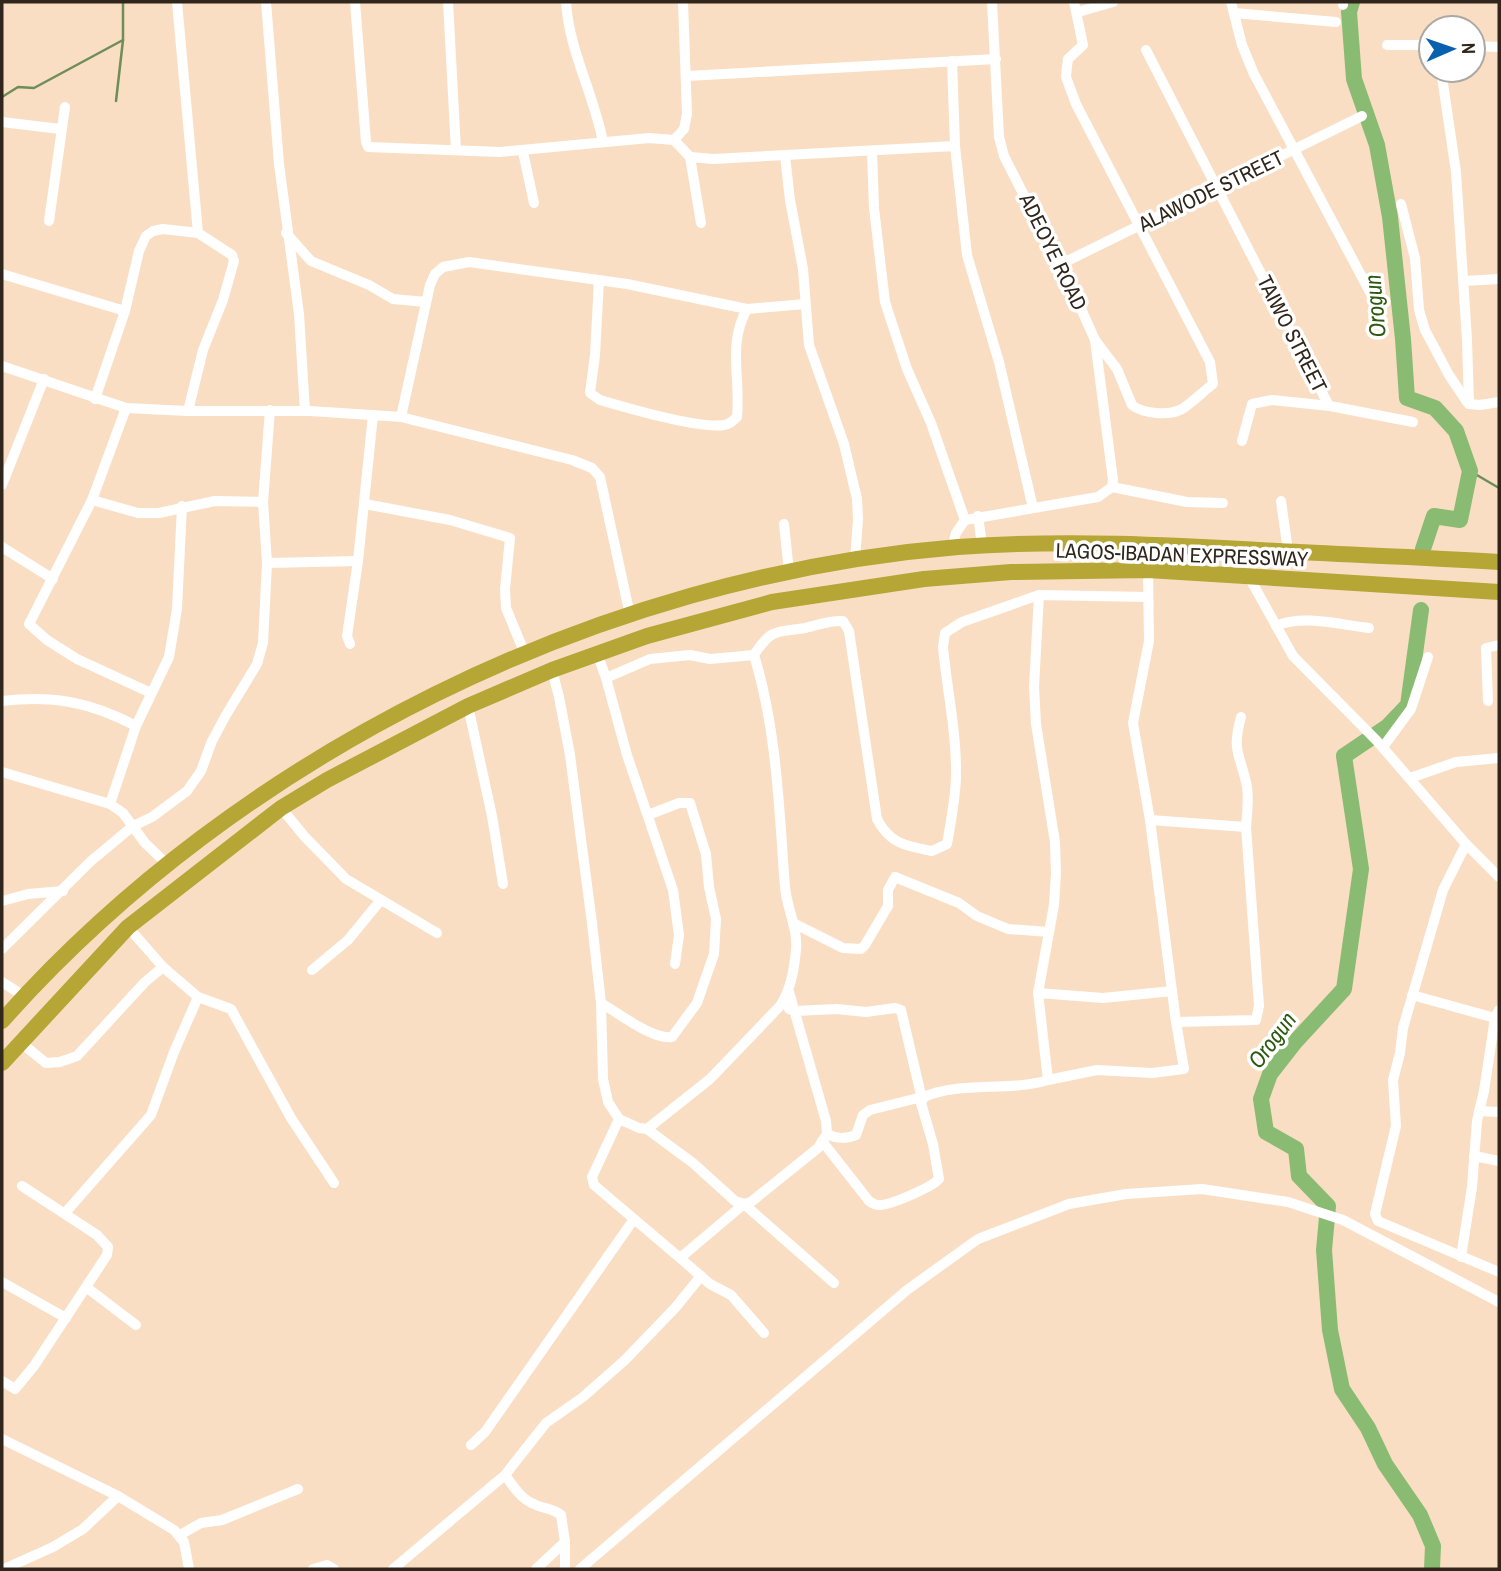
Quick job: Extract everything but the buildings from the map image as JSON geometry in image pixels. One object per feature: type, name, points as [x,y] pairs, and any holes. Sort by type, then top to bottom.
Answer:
[{"type":"highway","name":"LAGOS-IBADAN EXPRESSWAY","points":[[2,1021],[51,966],[100,920],[167,865],[208,832],[355,736],[436,693],[525,654],[631,615],[702,593],[789,572],[855,560],[982,545],[1061,541],[1168,544],[1499,562]]},
{"type":"highway","name":"LAGOS-IBADAN EXPRESSWAY","points":[[2,1063],[128,927],[281,808],[327,780],[468,706],[552,670],[647,636],[772,602],[924,579],[1023,572],[1148,570],[1499,592]]},
{"type":"street","points":[[177,2],[198,233]]},
{"type":"street","points":[[266,2],[286,233],[299,314],[305,411]]},
{"type":"street","points":[[355,2],[368,147],[480,153],[523,152],[649,138],[674,140],[681,135],[686,124],[687,76],[683,2]]},
{"type":"street","points":[[448,2],[456,150]]},
{"type":"street","points":[[566,2],[576,57],[595,105],[603,142]]},
{"type":"street","name":"ADEOYE ROAD","points":[[992,2],[999,137],[1004,156],[1095,340],[1113,473],[1112,487]]},
{"type":"street","points":[[1095,340],[1110,358],[1132,405],[1138,409],[1158,413],[1181,410],[1213,384],[1210,362],[1076,104],[1066,77],[1068,59],[1083,45],[1076,7],[1113,2]]},
{"type":"street","points":[[1336,22],[1233,7],[1242,45],[1250,64],[1372,296]]},
{"type":"street","points":[[1387,45],[1417,45]]},
{"type":"street","name":"TAIWO STREET","points":[[1146,50],[1330,406],[1413,422]]},
{"type":"street","points":[[687,76],[996,59]]},
{"type":"street","points":[[952,61],[955,146],[967,255],[999,362],[1033,508]]},
{"type":"street","points":[[1443,84],[1456,172],[1469,404]]},
{"type":"street","points":[[49,221],[65,107]]},
{"type":"street","name":"ALAWODE STREET","points":[[1059,265],[1362,116]]},
{"type":"street","points":[[2,122],[60,129]]},
{"type":"street","points":[[674,140],[690,157],[701,223]]},
{"type":"street","points":[[690,157],[713,159],[955,146]]},
{"type":"street","points":[[523,152],[534,203]]},
{"type":"street","points":[[872,152],[874,208],[885,302],[907,369],[931,423],[965,520]]},
{"type":"street","points":[[785,156],[803,269],[809,345],[844,444],[853,480],[858,519],[855,560]]},
{"type":"street","points":[[1401,204],[1415,258],[1419,310],[1425,330],[1444,367],[1469,404]]},
{"type":"street","points":[[95,399],[125,311],[139,251],[146,236],[163,229],[198,233],[232,255],[234,261],[204,350],[188,411]]},
{"type":"street","points":[[286,233],[311,261],[369,285],[393,299],[426,302]]},
{"type":"street","points":[[401,416],[426,302],[435,274],[451,264],[469,262],[599,280],[692,296],[747,309],[805,304]]},
{"type":"street","points":[[2,274],[125,311]]},
{"type":"street","points":[[1464,281],[1499,279]]},
{"type":"street","points":[[599,280],[590,393],[600,400],[682,420],[717,426],[730,423],[737,416],[739,393],[735,365],[736,334],[738,324],[747,309]]},
{"type":"street","points":[[2,366],[127,408],[305,411],[401,416],[572,460],[598,473],[631,615]]},
{"type":"street","points":[[2,485],[44,379]]},
{"type":"street","points":[[1242,441],[1252,404],[1272,400],[1330,406]]},
{"type":"street","points":[[1469,404],[1499,402]]},
{"type":"street","points":[[127,408],[92,500],[29,624],[47,640],[77,659],[151,693]]},
{"type":"street","points":[[2,949],[91,861],[133,826],[152,817],[187,792],[201,771],[212,741],[226,715],[257,664],[263,643],[267,563],[263,502],[270,410]]},
{"type":"street","points":[[350,644],[347,636],[365,503],[373,415]]},
{"type":"street","points":[[951,548],[956,533],[965,520],[1098,497],[1112,487],[1187,502],[1223,503]]},
{"type":"street","points":[[92,500],[138,513],[159,513],[182,506],[233,500],[263,502]]},
{"type":"street","points":[[1280,500],[1288,551]]},
{"type":"street","points":[[365,503],[450,520],[510,538],[506,608],[525,654]]},
{"type":"street","points":[[110,804],[136,726],[169,657],[177,609],[182,506]]},
{"type":"street","points":[[978,516],[982,545]]},
{"type":"street","points":[[784,524],[789,572]]},
{"type":"street","points":[[2,547],[53,579]]},
{"type":"street","points":[[267,563],[358,561]]},
{"type":"street","points":[[824,1138],[848,1138],[856,1135],[863,1115],[870,1110],[929,1095],[979,1088],[1027,1086],[1097,1070],[1152,1073],[1184,1069],[1175,1022],[1150,820],[1133,723],[1149,640],[1148,570]]},
{"type":"street","points":[[1249,577],[1293,656],[1380,744],[1466,844],[1499,877]]},
{"type":"street","points":[[647,1129],[710,1079],[780,1006],[789,992],[796,935],[785,891],[775,763],[762,681],[754,655],[762,642],[775,632],[803,629],[831,620],[843,621],[849,631],[877,819],[884,832],[896,842],[932,851],[947,844],[956,777],[943,647],[945,633],[962,622],[1039,595],[1148,597]]},
{"type":"street","points":[[1039,595],[1034,687],[1036,724],[1055,842],[1056,873],[1054,905],[1038,993],[1048,1080]]},
{"type":"street","points":[[1276,626],[1301,620],[1369,628]]},
{"type":"street","points":[[1489,701],[1486,648],[1499,645]]},
{"type":"street","points":[[597,653],[627,755],[676,903],[678,935],[675,964]]},
{"type":"street","points":[[606,678],[650,659],[690,655],[710,659],[754,655]]},
{"type":"street","points":[[1380,744],[1411,709],[1429,657]]},
{"type":"street","points":[[552,670],[570,755],[601,1003],[603,1079],[608,1102],[619,1119],[647,1129],[692,1163],[735,1201],[744,1204],[834,1283]]},
{"type":"street","points":[[2,701],[41,698],[81,703],[109,711],[136,726]]},
{"type":"street","points":[[468,706],[492,816],[503,884]]},
{"type":"street","points":[[1175,1022],[1256,1020],[1260,993],[1246,827],[1247,787],[1235,745],[1241,717]]},
{"type":"street","points":[[1410,778],[1456,762],[1499,758]]},
{"type":"street","points":[[2,774],[110,804],[122,813],[167,865]]},
{"type":"street","points":[[601,1003],[657,1035],[672,1037],[697,1003],[714,954],[716,919],[706,854],[691,803],[680,803],[648,815]]},
{"type":"street","points":[[281,808],[346,879],[437,933]]},
{"type":"street","points":[[1150,820],[1246,827]]},
{"type":"street","points":[[1466,844],[1443,890],[1412,995],[1393,1080],[1396,1126],[1375,1214],[1378,1221],[1499,1272]]},
{"type":"street","points":[[793,923],[843,948],[861,949],[888,906],[887,890],[895,877],[959,903],[977,916],[1008,929],[1049,932]]},
{"type":"street","points":[[2,901],[28,894],[63,891]]},
{"type":"street","points":[[312,970],[348,940],[380,901]]},
{"type":"street","points":[[128,927],[163,967],[198,997],[231,1009],[290,1118],[334,1183]]},
{"type":"street","points":[[20,1042],[46,1063],[78,1056],[145,982],[163,967]]},
{"type":"street","points":[[2,982],[24,996]]},
{"type":"street","points":[[1038,993],[1103,998],[1172,991]]},
{"type":"street","points":[[680,1258],[744,1204],[751,1202],[818,1148],[824,1138],[824,1112],[789,992]]},
{"type":"street","points":[[1412,995],[1497,1014],[1479,1111],[1461,1257]]},
{"type":"street","points":[[65,1213],[151,1115],[198,997]]},
{"type":"street","points":[[780,1006],[795,1011],[901,1010],[939,1175],[938,1181],[886,1204],[872,1204],[824,1138]]},
{"type":"street","points":[[1479,1111],[1499,1112]]},
{"type":"street","points":[[619,1119],[592,1177],[594,1185],[710,1284],[731,1295],[764,1333]]},
{"type":"street","points":[[1475,1156],[1499,1161]]},
{"type":"street","points":[[2,1381],[15,1389],[34,1366],[107,1255],[108,1247],[65,1213],[22,1186]]},
{"type":"street","points":[[580,1569],[907,1290],[978,1239],[1069,1204],[1126,1194],[1202,1189],[1288,1202],[1343,1220],[1499,1302]]},
{"type":"street","points":[[471,1445],[485,1432],[634,1219]]},
{"type":"street","points":[[393,1569],[505,1475],[546,1423],[583,1397],[625,1360],[675,1308],[701,1276]]},
{"type":"street","points":[[2,1282],[66,1318]]},
{"type":"street","points":[[86,1287],[136,1325]]},
{"type":"street","points":[[2,1439],[118,1496],[180,1535],[189,1569]]},
{"type":"street","points":[[505,1475],[523,1497],[561,1515],[565,1569]]},
{"type":"street","points":[[180,1535],[201,1522],[222,1520],[298,1489]]},
{"type":"street","points":[[4,1569],[53,1547],[83,1529],[118,1496]]},
{"type":"street","points":[[536,1569],[565,1542]]},
{"type":"street","points":[[313,1569],[327,1564],[334,1569]]},
{"type":"waterway","points":[[116,101],[123,40],[123,2]]},
{"type":"waterway","name":"Orogun","points":[[1352,2],[1349,12],[1354,79],[1377,145],[1390,217],[1407,398],[1435,408],[1456,431],[1470,471],[1460,520],[1434,516],[1423,549]]},
{"type":"waterway","points":[[2,97],[18,87],[34,88],[123,40]]},
{"type":"waterway","points":[[1470,471],[1499,488]]},
{"type":"waterway","name":"Orogun","points":[[1421,610],[1408,705],[1387,727],[1344,756],[1361,869],[1344,989],[1295,1042],[1270,1074],[1261,1099],[1266,1132],[1296,1149],[1299,1176],[1328,1206],[1324,1250],[1330,1330],[1342,1389],[1368,1428],[1385,1464],[1420,1515],[1433,1546],[1432,1569]]}]
